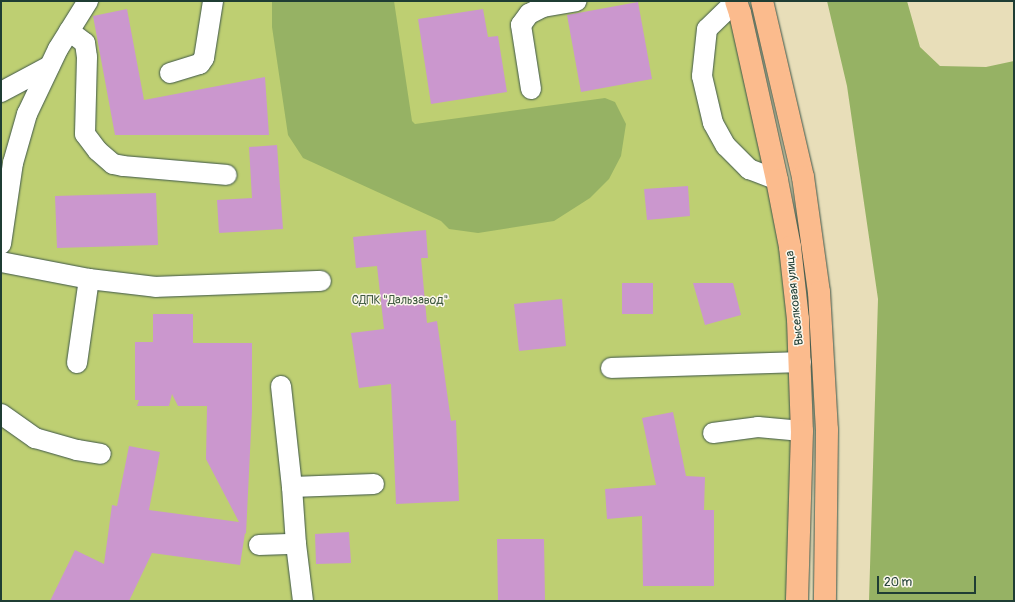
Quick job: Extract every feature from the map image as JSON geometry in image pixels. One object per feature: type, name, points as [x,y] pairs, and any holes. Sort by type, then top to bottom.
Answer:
[{"type":"main road","name":"Выселковая улица","points":[[762,1],[803,177],[819,292],[827,430],[825,601]]},
{"type":"main road","name":"Выселковая улица","points":[[735,2],[740,13],[790,247],[801,362],[802,431],[797,601]]},
{"type":"lane","points":[[1,244],[15,156],[26,114],[69,31],[88,1]]},
{"type":"lane","points":[[170,73],[200,64],[204,58],[213,1]]},
{"type":"lane","points":[[531,89],[521,25],[529,14],[543,7],[576,1]]},
{"type":"lane","points":[[735,2],[707,29],[702,76],[713,123],[726,146],[749,169],[776,180]]},
{"type":"lane","points":[[69,31],[85,43],[87,57],[85,134],[113,164],[227,175]]},
{"type":"lane","points":[[1,92],[50,66]]},
{"type":"lane","points":[[1,262],[89,279],[156,287],[321,281]]},
{"type":"lane","points":[[77,364],[89,279]]},
{"type":"lane","points":[[612,368],[801,362]]},
{"type":"lane","points":[[280,386],[303,601]]},
{"type":"lane","points":[[1,414],[35,438],[77,450],[101,454]]},
{"type":"lane","points":[[713,433],[758,428],[802,431]]},
{"type":"lane","points":[[292,487],[374,484]]},
{"type":"lane","points":[[259,545],[296,544]]},
{"type":"green space","name":"СДПК \"Дальзавод\"","points":[[1,1],[735,1],[786,247],[799,393],[794,601],[1,601]]},
{"type":"green space","points":[[272,1],[394,1],[412,121],[415,124],[605,98],[615,102],[626,124],[621,156],[609,179],[590,198],[554,221],[478,233],[449,229],[441,221],[303,158],[288,135],[272,27]]},
{"type":"green space","points":[[827,1],[907,1],[920,47],[940,66],[986,67],[1014,61],[1014,601],[869,601],[878,299],[847,86]]},
{"type":"building","points":[[638,2],[652,79],[581,92],[567,15]]},
{"type":"building","points":[[127,9],[144,100],[265,77],[269,135],[115,135],[93,16]]},
{"type":"building","points":[[483,9],[488,37],[498,36],[507,92],[431,104],[418,19]]},
{"type":"building","points":[[277,145],[283,229],[219,233],[217,200],[252,198],[249,147]]},
{"type":"building","points":[[688,186],[690,216],[647,220],[644,189]]},
{"type":"building","points":[[156,193],[158,245],[57,248],[55,196]]},
{"type":"building","points":[[426,230],[428,258],[421,258],[427,323],[437,321],[451,421],[456,420],[459,501],[396,504],[391,384],[359,388],[351,333],[384,329],[377,266],[356,268],[353,237]]},
{"type":"building","points":[[622,283],[653,283],[653,314],[622,314]]},
{"type":"building","points":[[693,283],[733,283],[741,315],[705,325]]},
{"type":"building","points":[[562,299],[566,346],[519,351],[514,304]]},
{"type":"building","points":[[153,314],[193,314],[193,343],[252,343],[252,411],[246,534],[245,533],[240,565],[152,553],[129,601],[50,601],[75,550],[104,564],[112,505],[117,506],[129,446],[160,452],[149,510],[239,522],[206,459],[207,406],[178,406],[172,394],[169,406],[137,406],[139,400],[135,400],[135,342],[153,342]]},
{"type":"building","points":[[673,412],[686,476],[705,477],[704,510],[714,510],[714,586],[643,586],[642,516],[607,519],[605,489],[656,485],[642,418]]},
{"type":"building","points":[[349,532],[351,563],[316,564],[315,534]]},
{"type":"building","points":[[497,539],[544,539],[545,601],[498,601]]}]
